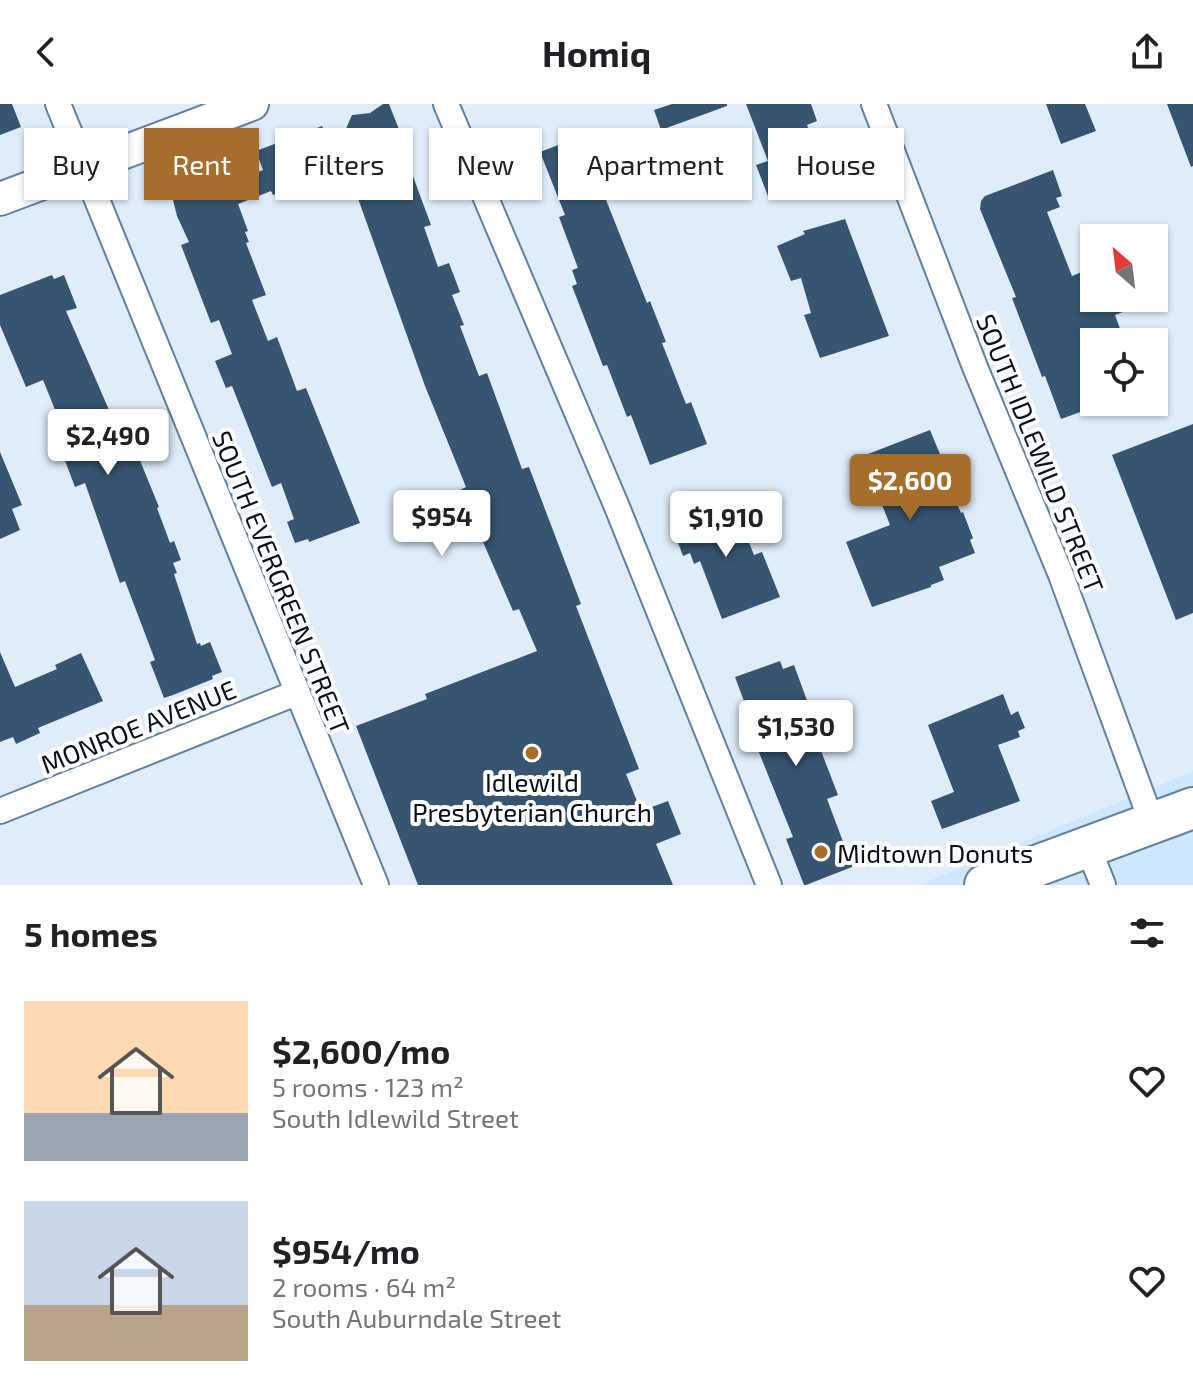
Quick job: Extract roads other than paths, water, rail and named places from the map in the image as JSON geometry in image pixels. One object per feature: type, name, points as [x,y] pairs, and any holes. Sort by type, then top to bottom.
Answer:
[{"type":"main road","points":[[985,885],[1193,808]]},
{"type":"street","name":"SOUTH EVERGREEN STREET","points":[[58,104],[68,128]]},
{"type":"street","points":[[128,150],[252,104]]},
{"type":"street","points":[[446,104],[617,507],[769,885]]},
{"type":"street","name":"SOUTH IDLEWILD STREET","points":[[874,104],[975,367],[1061,575],[1152,823]]},
{"type":"street","points":[[0,199],[24,190]]},
{"type":"street","name":"SOUTH EVERGREEN STREET","points":[[96,200],[376,885]]},
{"type":"street","name":"MONROE AVENUE","points":[[0,811],[296,693]]},
{"type":"street","points":[[1088,847],[1103,885]]},
{"type":"place","name":"Idlewild Presbyterian Church","points":[[532,753]]},
{"type":"place","name":"Midtown Donuts","points":[[821,852]]}]
